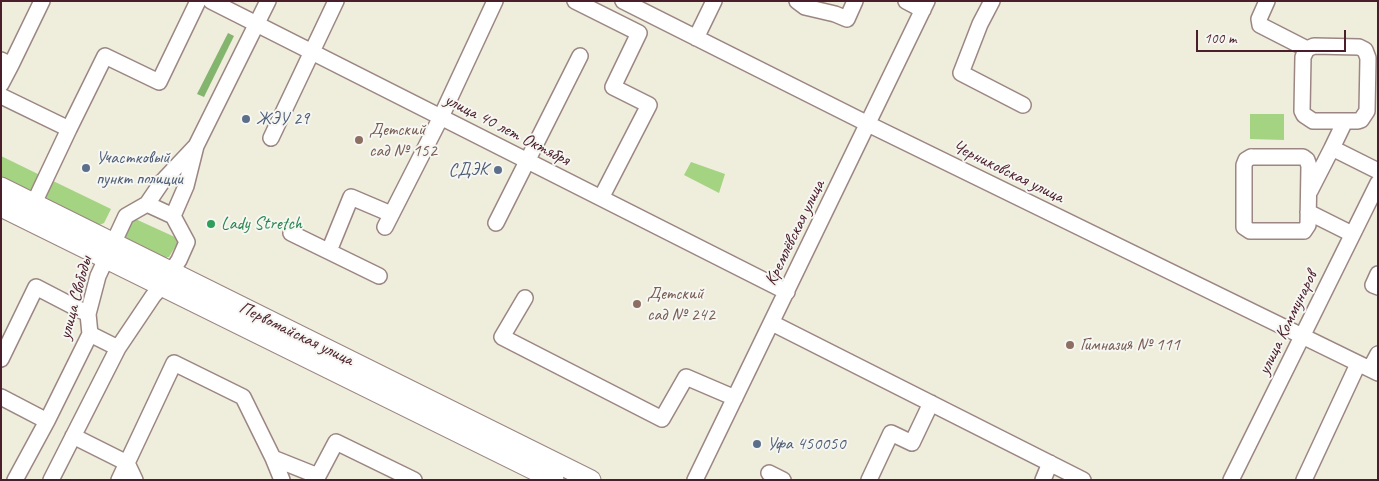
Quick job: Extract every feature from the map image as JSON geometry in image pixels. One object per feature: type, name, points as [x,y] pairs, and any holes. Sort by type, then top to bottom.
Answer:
[{"type":"main road","name":"Первомайская улица","points":[[1,187],[34,203],[109,250]]},
{"type":"main road","name":"Первомайская улица","points":[[1,207],[109,250],[550,479]]},
{"type":"main road","name":"Первомайская улица","points":[[167,279],[591,480]]},
{"type":"street","points":[[1,84],[6,62],[42,1]]},
{"type":"street","points":[[34,203],[105,56],[159,82],[198,1]]},
{"type":"street","name":"улица 40 лет Октября","points":[[211,1],[787,292]]},
{"type":"street","name":"улица Свободы","points":[[173,216],[186,186],[196,146],[268,1]]},
{"type":"street","points":[[272,138],[336,1]]},
{"type":"street","points":[[329,251],[351,197],[388,221],[441,117],[495,1]]},
{"type":"street","points":[[576,1],[639,33],[613,87],[649,105],[601,198]]},
{"type":"street","name":"Черниковская улица","points":[[623,1],[868,124],[1369,369]]},
{"type":"street","points":[[696,38],[714,1]]},
{"type":"street","points":[[797,1],[805,7],[836,14],[847,20],[855,1]]},
{"type":"street","points":[[906,1],[925,6]]},
{"type":"street","points":[[992,1],[980,24],[961,73],[1023,105]]},
{"type":"street","points":[[1267,1],[1259,19],[1260,25],[1307,49]]},
{"type":"street","name":"Кремлёвская улица","points":[[695,480],[925,6]]},
{"type":"street","points":[[1314,46],[1361,47],[1365,50],[1368,58],[1372,92],[1365,116],[1358,121],[1314,120],[1304,115],[1302,110],[1303,57],[1307,49],[1314,46]]},
{"type":"street","points":[[496,223],[580,56]]},
{"type":"street","points":[[1,96],[69,129]]},
{"type":"street","points":[[1308,195],[1345,121]]},
{"type":"street","name":"улица Свободы","points":[[15,480],[47,421],[90,334],[88,314],[98,276],[126,216],[134,209],[147,204],[162,182],[196,146]]},
{"type":"street","points":[[1332,148],[1378,171]]},
{"type":"street","points":[[1251,157],[1305,158],[1308,162],[1308,195],[1308,227],[1302,232],[1247,230],[1243,224],[1244,162],[1251,157]]},
{"type":"street","name":"улица Коммунаров","points":[[1231,480],[1378,183]]},
{"type":"street","points":[[52,480],[72,436],[118,348],[167,279],[187,242],[173,216],[147,204]]},
{"type":"street","points":[[1308,212],[1352,234]]},
{"type":"street","points":[[291,233],[379,276]]},
{"type":"street","points":[[1378,274],[1373,284],[1378,287]]},
{"type":"street","points":[[1,359],[36,287],[88,314]]},
{"type":"street","points":[[525,298],[502,337],[662,419],[686,377],[735,398]]},
{"type":"street","points":[[772,323],[1083,480]]},
{"type":"street","points":[[90,334],[118,348]]},
{"type":"street","points":[[1304,480],[1378,354]]},
{"type":"street","points":[[119,480],[174,363],[243,397],[282,480]]},
{"type":"street","points":[[1,397],[47,421]]},
{"type":"street","points":[[869,480],[891,433],[912,443],[931,403]]},
{"type":"street","points":[[72,436],[127,463],[135,480]]},
{"type":"street","points":[[272,458],[318,476],[336,442],[414,480]]},
{"type":"street","points":[[1043,480],[1050,463]]},
{"type":"green space","points":[[228,33],[234,36],[204,97],[197,94]]},
{"type":"green space","points":[[1250,114],[1284,114],[1284,140],[1250,139]]},
{"type":"green space","points":[[1,156],[40,175],[33,190],[28,190],[1,177]]},
{"type":"green space","points":[[691,162],[725,174],[719,193],[684,175]]},
{"type":"green space","points":[[49,179],[111,209],[104,223],[97,226],[43,199]]},
{"type":"green space","points":[[131,217],[177,238],[178,242],[169,257],[164,258],[122,238]]},
{"type":"place","name":"ЖЭУ 29","points":[[246,119]]},
{"type":"place","name":"Детский сад № 152","points":[[359,140]]},
{"type":"place","name":"Участковый пункт полиции","points":[[86,168]]},
{"type":"place","name":"СДЭК","points":[[498,170]]},
{"type":"place","name":"Lady Stretch","points":[[211,224]]},
{"type":"place","name":"Детский сад № 242","points":[[637,304]]},
{"type":"place","name":"Гимназия № 111","points":[[1070,345]]},
{"type":"place","name":"Уфа 450050","points":[[757,444]]}]
